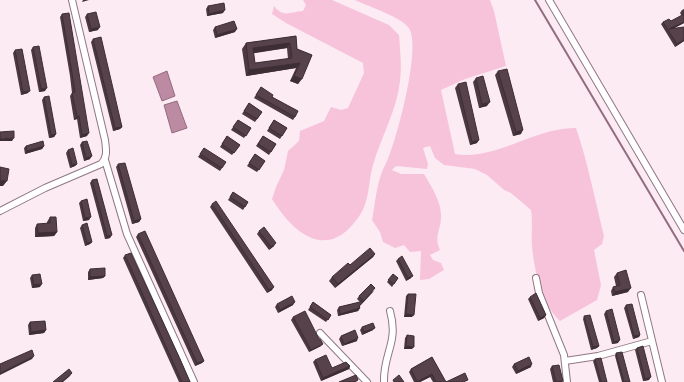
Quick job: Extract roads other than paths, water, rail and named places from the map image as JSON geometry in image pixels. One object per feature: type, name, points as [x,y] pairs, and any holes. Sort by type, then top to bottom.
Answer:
[{"type":"street","points":[[72,0],[104,140],[105,160],[127,234],[194,382]]},
{"type":"street","points":[[549,0],[684,230]]},
{"type":"street","points":[[0,211],[45,188],[101,164],[105,160]]},
{"type":"street","points":[[536,278],[539,292],[552,321],[565,361],[567,382]]},
{"type":"street","points":[[641,295],[662,382]]},
{"type":"street","points":[[384,382],[386,361],[393,340],[394,331],[390,311]]},
{"type":"street","points":[[320,333],[367,382]]},
{"type":"street","points":[[565,361],[598,356],[652,341]]},
{"type":"waterway","points":[[535,0],[684,251]]}]
